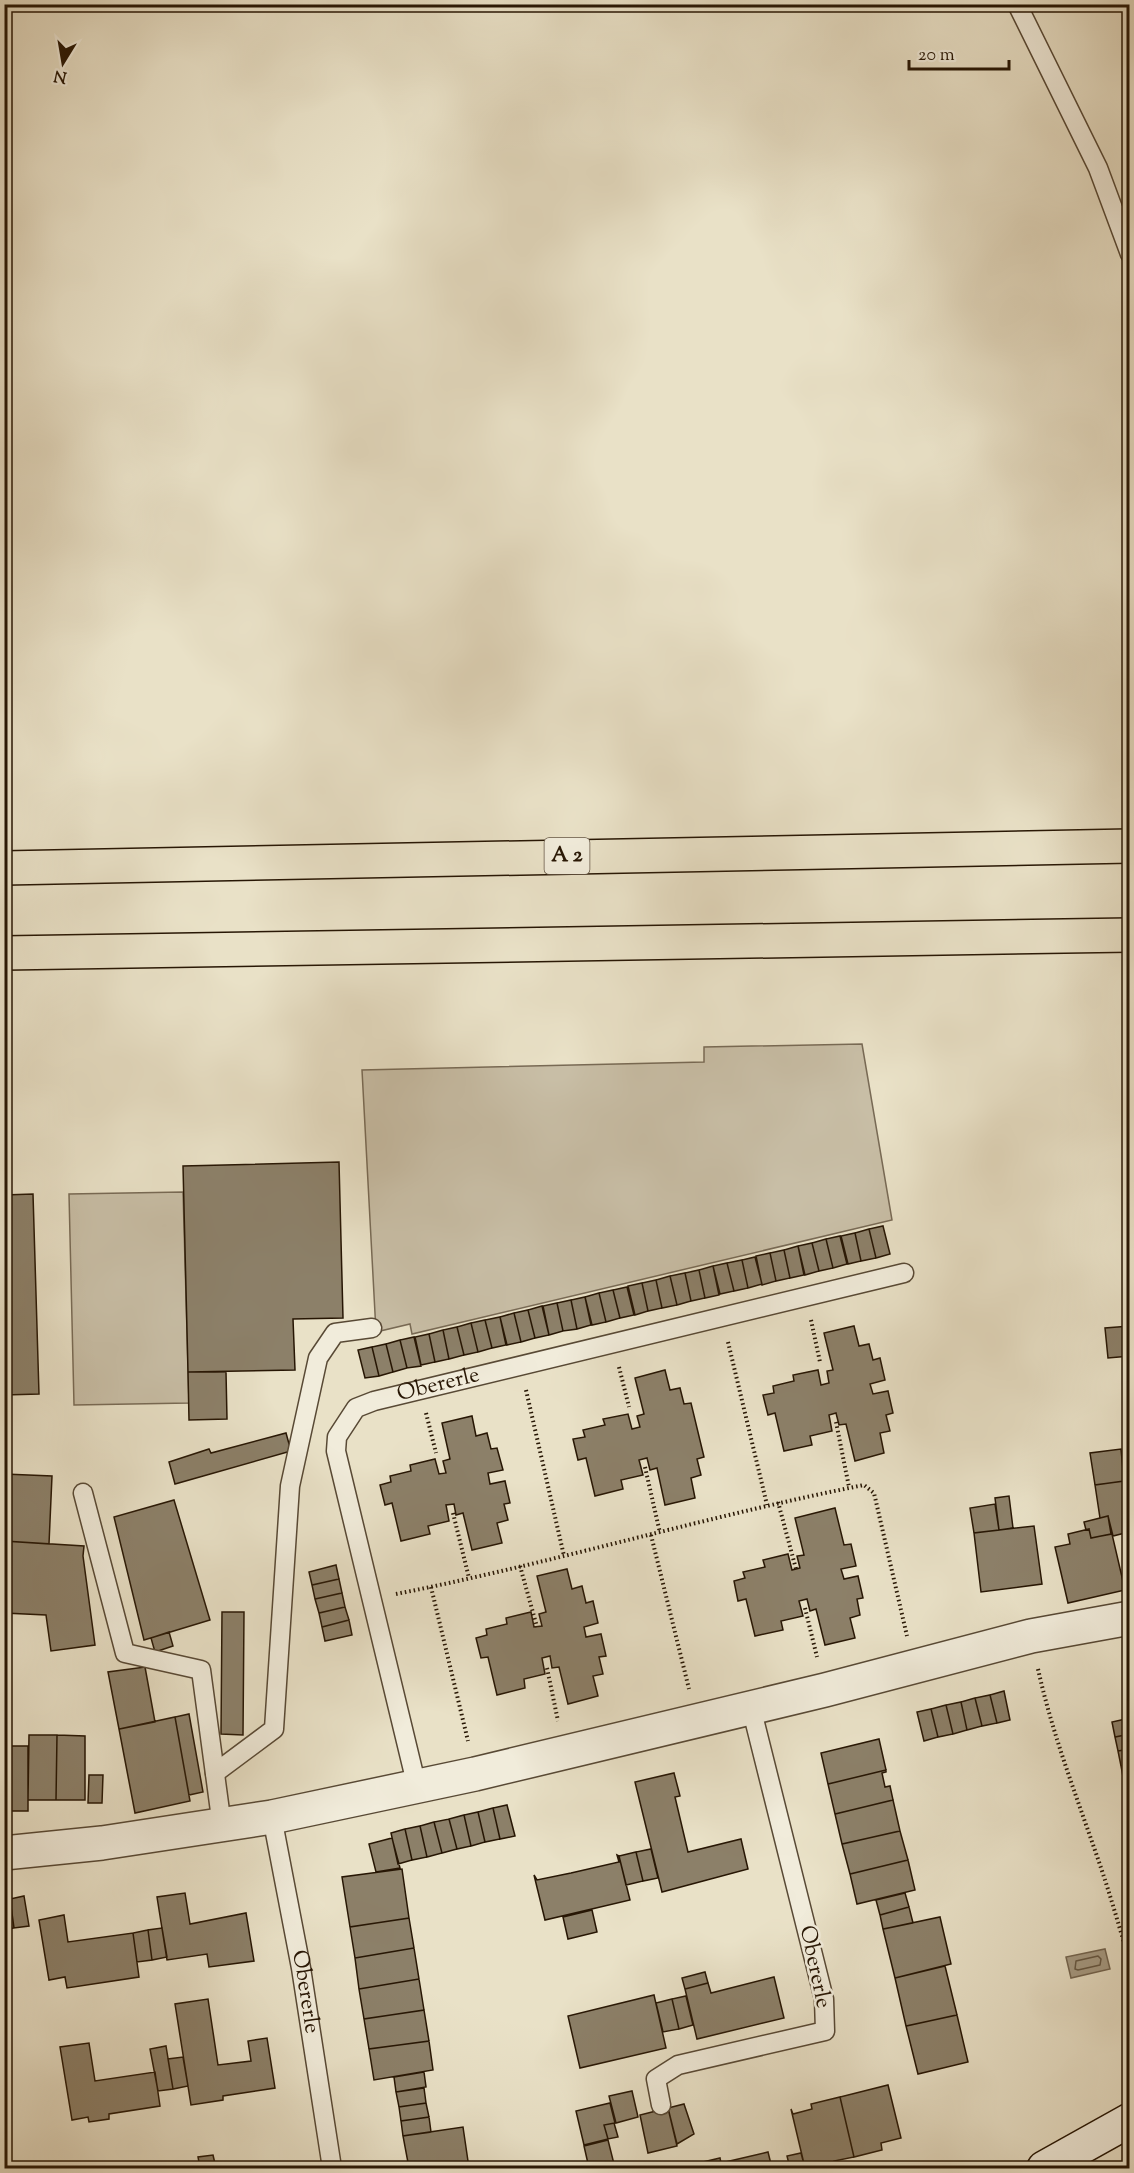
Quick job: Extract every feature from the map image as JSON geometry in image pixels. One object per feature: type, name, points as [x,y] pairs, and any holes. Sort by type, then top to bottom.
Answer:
[{"type":"highway","name":"A 2","points":[[4,868],[1130,846]]},
{"type":"highway","points":[[4,953],[1130,935]]},
{"type":"street","points":[[4,1853],[102,1843],[272,1818],[475,1774],[825,1690],[1031,1636],[1130,1618]]},
{"type":"street","points":[[1044,2169],[1130,2120]]},
{"type":"lane","points":[[1017,4],[1098,168],[1130,254]]},
{"type":"lane","name":"Obererle","points":[[417,1787],[336,1451],[338,1437],[356,1408],[421,1389],[904,1273]]},
{"type":"lane","points":[[214,1773],[274,1729],[290,1486],[318,1358],[335,1333],[372,1328]]},
{"type":"lane","points":[[83,1493],[125,1653],[201,1670],[222,1826]]},
{"type":"lane","name":"Obererle","points":[[661,2105],[656,2079],[678,2065],[825,2031],[824,1999],[752,1707]]},
{"type":"lane","name":"Obererle","points":[[272,1818],[301,1968],[332,2169]]},
{"type":"path","points":[[805,1296],[820,1362]]},
{"type":"path","points":[[722,1316],[767,1505]]},
{"type":"path","points":[[612,1343],[629,1407]]},
{"type":"path","points":[[520,1366],[564,1556]]},
{"type":"path","points":[[421,1389],[436,1453]]},
{"type":"path","points":[[836,1422],[849,1487]]},
{"type":"path","points":[[645,1467],[660,1533]]},
{"type":"path","points":[[372,1599],[564,1556],[778,1502],[864,1485],[874,1493],[914,1665]]},
{"type":"path","points":[[778,1502],[796,1569]]},
{"type":"path","points":[[453,1512],[469,1578]]},
{"type":"path","points":[[651,1535],[697,1720]]},
{"type":"path","points":[[520,1566],[537,1627]]},
{"type":"path","points":[[431,1587],[475,1774]]},
{"type":"path","points":[[805,1608],[825,1690]]},
{"type":"path","points":[[1031,1636],[1044,1699],[1065,1769],[1100,1867],[1130,1962]]},
{"type":"path","points":[[546,1668],[565,1751]]},
{"type":"shaded area","points":[[862,1044],[892,1220],[412,1334],[410,1324],[376,1332],[362,1070],[704,1062],[704,1047]]},
{"type":"shaded area","points":[[183,1192],[189,1403],[74,1405],[69,1194]]},
{"type":"water","points":[[1105,1949],[1110,1969],[1071,1978],[1066,1957]]},
{"type":"building","points":[[339,1162],[343,1318],[293,1319],[295,1370],[188,1372],[183,1166]]},
{"type":"building","points":[[33,1194],[39,1394],[4,1395],[4,1195]]},
{"type":"building","points":[[883,1226],[890,1254],[876,1258],[869,1229]]},
{"type":"building","points":[[869,1229],[876,1258],[861,1261],[855,1233]]},
{"type":"building","points":[[855,1233],[861,1261],[848,1264],[841,1236]]},
{"type":"building","points":[[840,1236],[847,1264],[833,1268],[826,1239]]},
{"type":"building","points":[[826,1239],[833,1268],[819,1271],[812,1243]]},
{"type":"building","points":[[812,1243],[819,1271],[805,1275],[798,1246]]},
{"type":"building","points":[[798,1246],[804,1275],[790,1278],[784,1250]]},
{"type":"building","points":[[784,1250],[790,1278],[776,1281],[770,1253]]},
{"type":"building","points":[[770,1253],[776,1281],[762,1285],[756,1256]]},
{"type":"building","points":[[755,1257],[762,1284],[748,1288],[742,1260]]},
{"type":"building","points":[[742,1260],[748,1288],[734,1291],[727,1263]]},
{"type":"building","points":[[727,1263],[734,1291],[720,1294],[713,1266]]},
{"type":"building","points":[[713,1266],[719,1295],[705,1298],[699,1270]]},
{"type":"building","points":[[699,1270],[705,1298],[691,1301],[685,1273]]},
{"type":"building","points":[[685,1273],[691,1301],[677,1305],[670,1276]]},
{"type":"building","points":[[670,1276],[677,1305],[662,1308],[656,1280]]},
{"type":"building","points":[[656,1280],[662,1308],[648,1311],[642,1283]]},
{"type":"building","points":[[642,1283],[648,1311],[635,1315],[628,1286]]},
{"type":"building","points":[[627,1287],[634,1315],[620,1318],[613,1290]]},
{"type":"building","points":[[613,1290],[620,1318],[606,1322],[599,1293]]},
{"type":"building","points":[[599,1293],[606,1322],[592,1325],[585,1297]]},
{"type":"building","points":[[585,1297],[591,1325],[577,1329],[571,1300]]},
{"type":"building","points":[[571,1300],[577,1329],[563,1331],[557,1303]]},
{"type":"building","points":[[557,1303],[563,1331],[549,1335],[543,1306]]},
{"type":"building","points":[[542,1306],[549,1335],[535,1338],[528,1310]]},
{"type":"building","points":[[528,1310],[535,1338],[521,1342],[514,1313]]},
{"type":"building","points":[[514,1313],[521,1342],[507,1345],[500,1317]]},
{"type":"building","points":[[500,1317],[506,1345],[492,1348],[485,1320]]},
{"type":"building","points":[[485,1320],[492,1348],[478,1352],[471,1323]]},
{"type":"building","points":[[471,1323],[478,1352],[464,1355],[457,1327]]},
{"type":"building","points":[[854,1326],[859,1346],[869,1344],[873,1360],[880,1358],[885,1380],[870,1384],[873,1394],[888,1391],[893,1413],[886,1415],[890,1431],[880,1433],[884,1453],[855,1461],[846,1424],[839,1425],[836,1413],[829,1415],[832,1431],[810,1436],[812,1445],[784,1451],[775,1413],[768,1415],[763,1395],[774,1393],[773,1386],[794,1381],[793,1375],[818,1370],[821,1385],[829,1383],[827,1371],[833,1370],[824,1333]]},
{"type":"building","points":[[1130,1326],[1130,1356],[1108,1358],[1105,1328]]},
{"type":"building","points":[[457,1327],[464,1355],[449,1359],[443,1330]]},
{"type":"building","points":[[443,1330],[449,1359],[435,1362],[429,1334]]},
{"type":"building","points":[[429,1334],[435,1362],[421,1365],[415,1337]]},
{"type":"building","points":[[414,1337],[421,1366],[407,1368],[400,1340]]},
{"type":"building","points":[[400,1340],[407,1368],[393,1372],[386,1344]]},
{"type":"building","points":[[386,1344],[393,1372],[379,1376],[372,1347]]},
{"type":"building","points":[[372,1347],[379,1376],[365,1378],[358,1350]]},
{"type":"building","points":[[665,1370],[670,1390],[680,1388],[684,1404],[691,1403],[704,1457],[697,1459],[701,1475],[691,1478],[695,1498],[665,1505],[657,1468],[650,1470],[647,1458],[639,1460],[643,1475],[621,1480],[623,1489],[595,1496],[586,1458],[578,1460],[573,1439],[585,1437],[583,1430],[605,1425],[603,1419],[628,1414],[632,1429],[640,1427],[637,1416],[644,1414],[635,1378]]},
{"type":"building","points":[[188,1372],[226,1372],[227,1419],[189,1420]]},
{"type":"building","points":[[472,1416],[476,1436],[487,1433],[491,1449],[497,1448],[503,1470],[488,1473],[490,1484],[505,1481],[510,1503],[504,1504],[508,1520],[497,1523],[502,1543],[472,1550],[463,1513],[456,1515],[454,1504],[446,1505],[449,1521],[428,1526],[430,1534],[401,1541],[392,1503],[385,1505],[380,1485],[391,1482],[390,1476],[411,1471],[410,1465],[435,1459],[439,1474],[446,1473],[443,1461],[450,1459],[442,1423]]},
{"type":"building","points":[[286,1433],[291,1451],[175,1484],[169,1462],[209,1449],[211,1453]]},
{"type":"building","points":[[1121,1449],[1124,1481],[1095,1485],[1090,1453]]},
{"type":"building","points":[[4,1474],[52,1476],[49,1544],[4,1541]]},
{"type":"building","points":[[1124,1481],[1129,1532],[1113,1536],[1108,1516],[1100,1518],[1095,1485]]},
{"type":"building","points":[[1009,1496],[1013,1528],[999,1530],[995,1498]]},
{"type":"building","points":[[174,1500],[210,1620],[144,1640],[114,1517]]},
{"type":"building","points":[[995,1504],[999,1530],[974,1533],[970,1508]]},
{"type":"building","points":[[835,1508],[844,1545],[851,1544],[856,1566],[841,1569],[844,1579],[858,1576],[863,1598],[857,1599],[860,1615],[850,1618],[855,1638],[825,1645],[816,1609],[810,1611],[807,1599],[799,1601],[803,1616],[781,1621],[783,1630],[755,1636],[746,1599],[738,1601],[734,1581],[745,1578],[743,1572],[765,1567],[763,1560],[788,1554],[792,1570],[800,1568],[797,1556],[804,1555],[795,1518]]},
{"type":"building","points":[[1108,1516],[1111,1534],[1091,1538],[1084,1522]]},
{"type":"building","points":[[1034,1526],[1042,1584],[981,1592],[974,1533]]},
{"type":"building","points":[[1089,1529],[1091,1538],[1112,1534],[1125,1590],[1068,1603],[1055,1547],[1070,1544],[1068,1534]]},
{"type":"building","points":[[4,1541],[84,1546],[83,1556],[95,1645],[51,1651],[46,1615],[4,1613]]},
{"type":"building","points":[[336,1565],[339,1579],[312,1585],[309,1572]]},
{"type":"building","points":[[567,1569],[572,1589],[582,1586],[586,1603],[593,1601],[598,1623],[584,1627],[586,1637],[601,1634],[606,1656],[599,1657],[603,1674],[593,1676],[598,1696],[568,1704],[559,1667],[552,1668],[550,1656],[542,1658],[545,1674],[524,1679],[525,1688],[497,1695],[488,1657],[481,1658],[476,1638],[487,1635],[486,1629],[507,1624],[506,1618],[531,1612],[534,1627],[542,1626],[539,1614],[546,1612],[537,1576]]},
{"type":"building","points":[[339,1579],[342,1593],[315,1599],[312,1585]]},
{"type":"building","points":[[342,1593],[345,1607],[319,1613],[315,1599]]},
{"type":"building","points":[[345,1607],[349,1620],[322,1627],[319,1613]]},
{"type":"building","points":[[222,1612],[244,1612],[243,1735],[221,1734]]},
{"type":"building","points":[[349,1620],[352,1635],[325,1641],[322,1627]]},
{"type":"building","points":[[169,1632],[173,1646],[155,1652],[151,1638]]},
{"type":"building","points":[[145,1667],[155,1722],[119,1729],[108,1672]]},
{"type":"building","points":[[1004,1691],[1010,1720],[997,1723],[990,1695]]},
{"type":"building","points":[[990,1695],[997,1723],[982,1726],[975,1698]]},
{"type":"building","points":[[975,1698],[982,1726],[967,1730],[961,1702]]},
{"type":"building","points":[[961,1702],[967,1730],[953,1734],[946,1705]]},
{"type":"building","points":[[946,1705],[953,1734],[938,1737],[931,1709]]},
{"type":"building","points":[[931,1709],[938,1737],[924,1741],[917,1712]]},
{"type":"building","points":[[189,1714],[203,1792],[189,1795],[175,1717]]},
{"type":"building","points":[[175,1717],[190,1801],[135,1813],[119,1729]]},
{"type":"building","points":[[1130,1718],[1130,1734],[1115,1737],[1112,1722]]},
{"type":"building","points":[[1130,1734],[1130,1749],[1118,1751],[1115,1737]]},
{"type":"building","points":[[29,1735],[57,1735],[56,1800],[28,1800]]},
{"type":"building","points":[[57,1735],[85,1736],[85,1800],[56,1800]]},
{"type":"building","points":[[879,1739],[886,1770],[828,1784],[821,1753]]},
{"type":"building","points":[[4,1746],[28,1746],[28,1811],[4,1811]]},
{"type":"building","points":[[1130,1749],[1130,1765],[1121,1766],[1118,1751]]},
{"type":"building","points":[[1130,1765],[1130,1781],[1124,1782],[1121,1766]]},
{"type":"building","points":[[886,1770],[882,1773],[885,1787],[890,1786],[893,1800],[835,1814],[828,1784]]},
{"type":"building","points":[[674,1773],[680,1796],[675,1797],[688,1852],[741,1839],[748,1869],[662,1892],[635,1782]]},
{"type":"building","points":[[89,1775],[103,1775],[102,1803],[88,1803]]},
{"type":"building","points":[[1130,1781],[1130,1797],[1127,1797],[1124,1782]]},
{"type":"building","points":[[893,1800],[900,1831],[842,1844],[835,1814]]},
{"type":"building","points":[[507,1805],[515,1836],[500,1839],[493,1808]]},
{"type":"building","points":[[493,1808],[500,1839],[485,1842],[478,1812]]},
{"type":"building","points":[[478,1812],[485,1842],[471,1846],[464,1815]]},
{"type":"building","points":[[464,1815],[471,1846],[457,1849],[449,1819]]},
{"type":"building","points":[[449,1819],[457,1849],[442,1853],[434,1822]]},
{"type":"building","points":[[434,1822],[442,1853],[427,1857],[420,1826]]},
{"type":"building","points":[[420,1826],[427,1857],[412,1860],[405,1829]]},
{"type":"building","points":[[405,1829],[412,1860],[398,1864],[391,1833]]},
{"type":"building","points":[[900,1831],[908,1860],[850,1874],[842,1844]]},
{"type":"building","points":[[392,1838],[400,1868],[376,1872],[369,1844]]},
{"type":"building","points":[[651,1849],[658,1878],[643,1881],[636,1852]]},
{"type":"building","points":[[636,1852],[643,1881],[626,1885],[619,1856]]},
{"type":"building","points":[[617,1855],[630,1900],[545,1920],[534,1875],[537,1880],[619,1862]]},
{"type":"building","points":[[908,1860],[915,1890],[857,1904],[850,1874]]},
{"type":"building","points":[[402,1869],[409,1918],[350,1927],[342,1877]]},
{"type":"building","points":[[185,1893],[190,1924],[246,1913],[254,1961],[209,1967],[207,1954],[167,1960],[157,1897]]},
{"type":"building","points":[[905,1893],[909,1907],[880,1915],[876,1900]]},
{"type":"building","points":[[24,1896],[29,1926],[14,1928],[10,1899]]},
{"type":"building","points":[[4,1899],[10,1899],[14,1928],[4,1930]]},
{"type":"building","points":[[909,1907],[913,1923],[883,1929],[880,1915]]},
{"type":"building","points":[[592,1910],[597,1932],[568,1939],[563,1917]]},
{"type":"building","points":[[64,1915],[68,1942],[133,1933],[139,1977],[67,1988],[65,1977],[49,1980],[39,1920]]},
{"type":"building","points":[[940,1917],[951,1964],[895,1978],[883,1929]]},
{"type":"building","points":[[409,1918],[414,1948],[355,1958],[350,1927]]},
{"type":"building","points":[[162,1928],[167,1957],[152,1960],[148,1930]]},
{"type":"building","points":[[148,1930],[152,1960],[137,1962],[133,1933]]},
{"type":"building","points":[[414,1948],[419,1979],[359,1989],[355,1958]]},
{"type":"building","points":[[945,1966],[957,2015],[906,2026],[895,1978]]},
{"type":"building","points":[[705,1972],[708,1983],[685,1989],[682,1978]]},
{"type":"building","points":[[774,1977],[784,2018],[697,2039],[685,1989],[708,1983],[711,1993]]},
{"type":"building","points":[[419,1979],[424,2010],[364,2019],[359,1989]]},
{"type":"building","points":[[654,1995],[666,2048],[580,2068],[568,2016]]},
{"type":"building","points":[[686,1996],[693,2025],[679,2029],[672,1999]]},
{"type":"building","points":[[208,1999],[218,2065],[251,2061],[248,2041],[267,2038],[275,2088],[223,2096],[223,2100],[191,2105],[175,2004]]},
{"type":"building","points":[[672,1999],[679,2029],[663,2032],[656,2003]]},
{"type":"building","points":[[424,2010],[429,2041],[369,2049],[364,2019]]},
{"type":"building","points":[[957,2015],[968,2062],[918,2074],[906,2026]]},
{"type":"building","points":[[429,2041],[433,2070],[374,2080],[369,2049]]},
{"type":"building","points":[[89,2043],[95,2081],[155,2072],[160,2106],[109,2114],[109,2119],[89,2122],[88,2117],[72,2120],[60,2047]]},
{"type":"building","points":[[166,2046],[173,2089],[158,2091],[150,2049]]},
{"type":"building","points":[[183,2057],[188,2086],[173,2089],[168,2059]]},
{"type":"building","points":[[424,2072],[426,2087],[396,2092],[394,2077]]},
{"type":"building","points":[[888,2085],[901,2138],[881,2143],[882,2150],[854,2157],[840,2097]]},
{"type":"building","points":[[424,2088],[426,2103],[399,2107],[396,2092]]},
{"type":"building","points":[[632,2091],[638,2117],[616,2123],[609,2096]]},
{"type":"building","points":[[840,2097],[854,2157],[834,2161],[835,2166],[805,2168],[791,2109],[793,2114],[812,2109],[811,2104]]},
{"type":"building","points":[[426,2103],[429,2117],[401,2121],[399,2107]]},
{"type":"building","points":[[610,2103],[615,2123],[604,2125],[608,2139],[584,2145],[576,2111]]},
{"type":"building","points":[[684,2104],[694,2134],[677,2144],[668,2108]]},
{"type":"building","points":[[668,2108],[677,2146],[648,2153],[640,2115]]},
{"type":"building","points":[[429,2117],[431,2132],[403,2136],[401,2121]]},
{"type":"building","points":[[614,2123],[618,2137],[608,2139],[604,2125]]},
{"type":"building","points":[[463,2127],[469,2168],[409,2168],[403,2136]]},
{"type":"building","points":[[608,2140],[615,2168],[589,2168],[584,2146]]},
{"type":"building","points":[[768,2152],[772,2168],[682,2167],[720,2158],[721,2163]]},
{"type":"building","points":[[801,2153],[805,2168],[790,2168],[787,2156]]},
{"type":"building","points":[[213,2155],[216,2168],[200,2168],[198,2157]]}]
